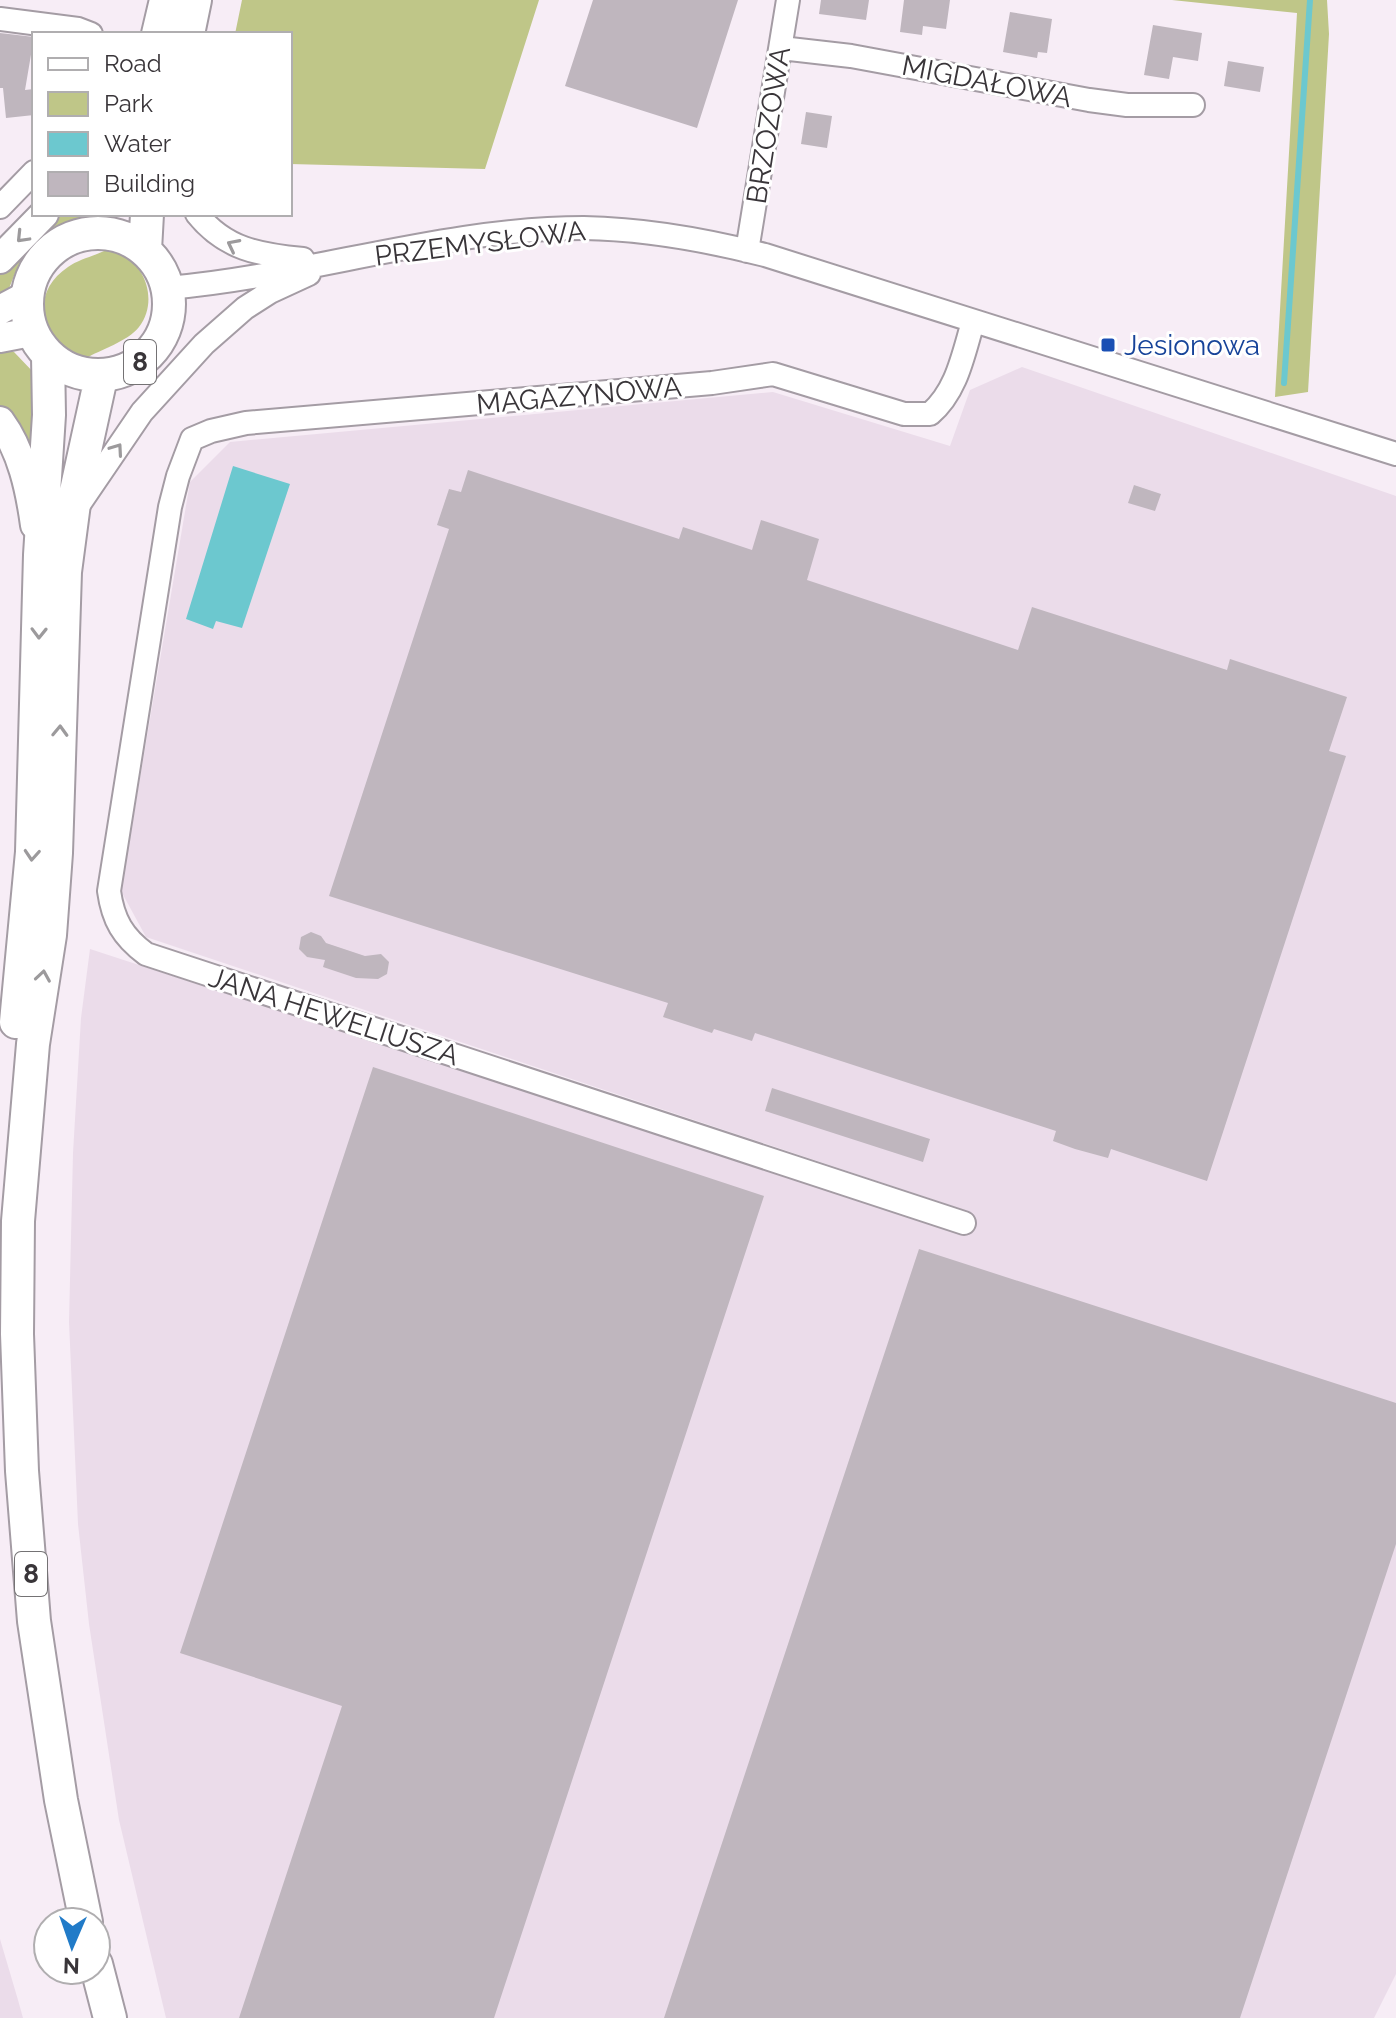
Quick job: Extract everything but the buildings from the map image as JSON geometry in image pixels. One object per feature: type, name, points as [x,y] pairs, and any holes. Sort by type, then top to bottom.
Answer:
[{"type":"highway","points":[[158,32],[166,0]]},
{"type":"highway","points":[[188,32],[195,0]]},
{"type":"highway","points":[[147,216],[145,250],[155,261],[168,288]]},
{"type":"highway","name":"8","points":[[18,1221],[13,1179],[11,1084],[32,852],[40,555],[49,415],[40,344],[26,314],[13,303],[41,260],[97,223],[111,234],[145,250]]},
{"type":"highway","name":"8","points":[[40,344],[75,372],[107,375],[126,370],[143,360],[157,345],[166,328],[170,308],[168,288]]},
{"type":"highway","name":"8","points":[[83,1906],[61,1800],[34,1621],[21,1441],[17,1334],[18,1221],[33,1044],[50,935],[65,572],[73,513],[100,382],[107,375]]},
{"type":"highway","points":[[102,1986],[110,2018]]},
{"type":"main road","points":[[0,259],[42,216]]},
{"type":"main road","points":[[0,338],[40,344]]},
{"type":"main road","points":[[0,421],[16,448],[28,485],[40,555]]},
{"type":"street","name":"BRZOZOWA","points":[[747,251],[788,0]]},
{"type":"street","points":[[0,19],[86,32]]},
{"type":"street","name":"MIGDAŁOWA","points":[[781,48],[851,56],[1089,100],[1127,105],[1193,105]]},
{"type":"street","points":[[0,207],[32,174]]},
{"type":"street","points":[[199,216],[218,236],[248,252],[336,262]]},
{"type":"street","name":"PRZEMYSŁOWA","points":[[168,288],[453,240],[582,228],[680,236],[747,251],[973,322]]},
{"type":"street","points":[[73,513],[142,412],[204,344],[245,308],[270,292],[336,262]]},
{"type":"street","points":[[973,322],[1396,454]]},
{"type":"street","name":"MAGAZYNOWA","points":[[170,507],[192,439],[246,423],[712,383],[773,374],[904,414],[930,414],[954,385],[973,322]]},
{"type":"street","name":"JANA HEWELIUSZA","points":[[170,507],[109,891],[112,912],[121,931],[132,944],[146,954],[964,1223]]},
{"type":"shaded area","points":[[1022,367],[1396,496],[1396,1974],[1374,2018],[166,2018],[119,1820],[89,1624],[78,1524],[69,1322],[73,1153],[81,1018],[90,949],[960,1233],[967,1211],[146,937],[121,891],[190,482],[230,442],[773,392],[950,446],[970,390]]},
{"type":"shaded area","points":[[0,1939],[18,2000],[23,2018],[0,2018]]},
{"type":"green space","points":[[242,0],[539,0],[485,169],[292,164],[292,32],[235,32]]},
{"type":"green space","points":[[1172,0],[1327,0],[1329,34],[1308,392],[1275,397],[1297,13]]},
{"type":"green space","points":[[51,216],[83,216],[31,246],[18,266],[6,296],[0,301],[0,266]]},
{"type":"green space","points":[[108,249],[120,253],[139,269],[148,291],[148,303],[145,316],[134,332],[85,359],[70,352],[50,331],[44,304],[55,278],[77,262]]},
{"type":"green space","points":[[0,347],[14,352],[36,375],[32,458],[12,420],[0,406]]},
{"type":"water","points":[[233,466],[290,484],[242,628],[216,621],[213,629],[186,619]]},
{"type":"waterway","points":[[1284,383],[1310,0]]},
{"type":"place","name":"Jesionowa","points":[[1108,345]]}]
